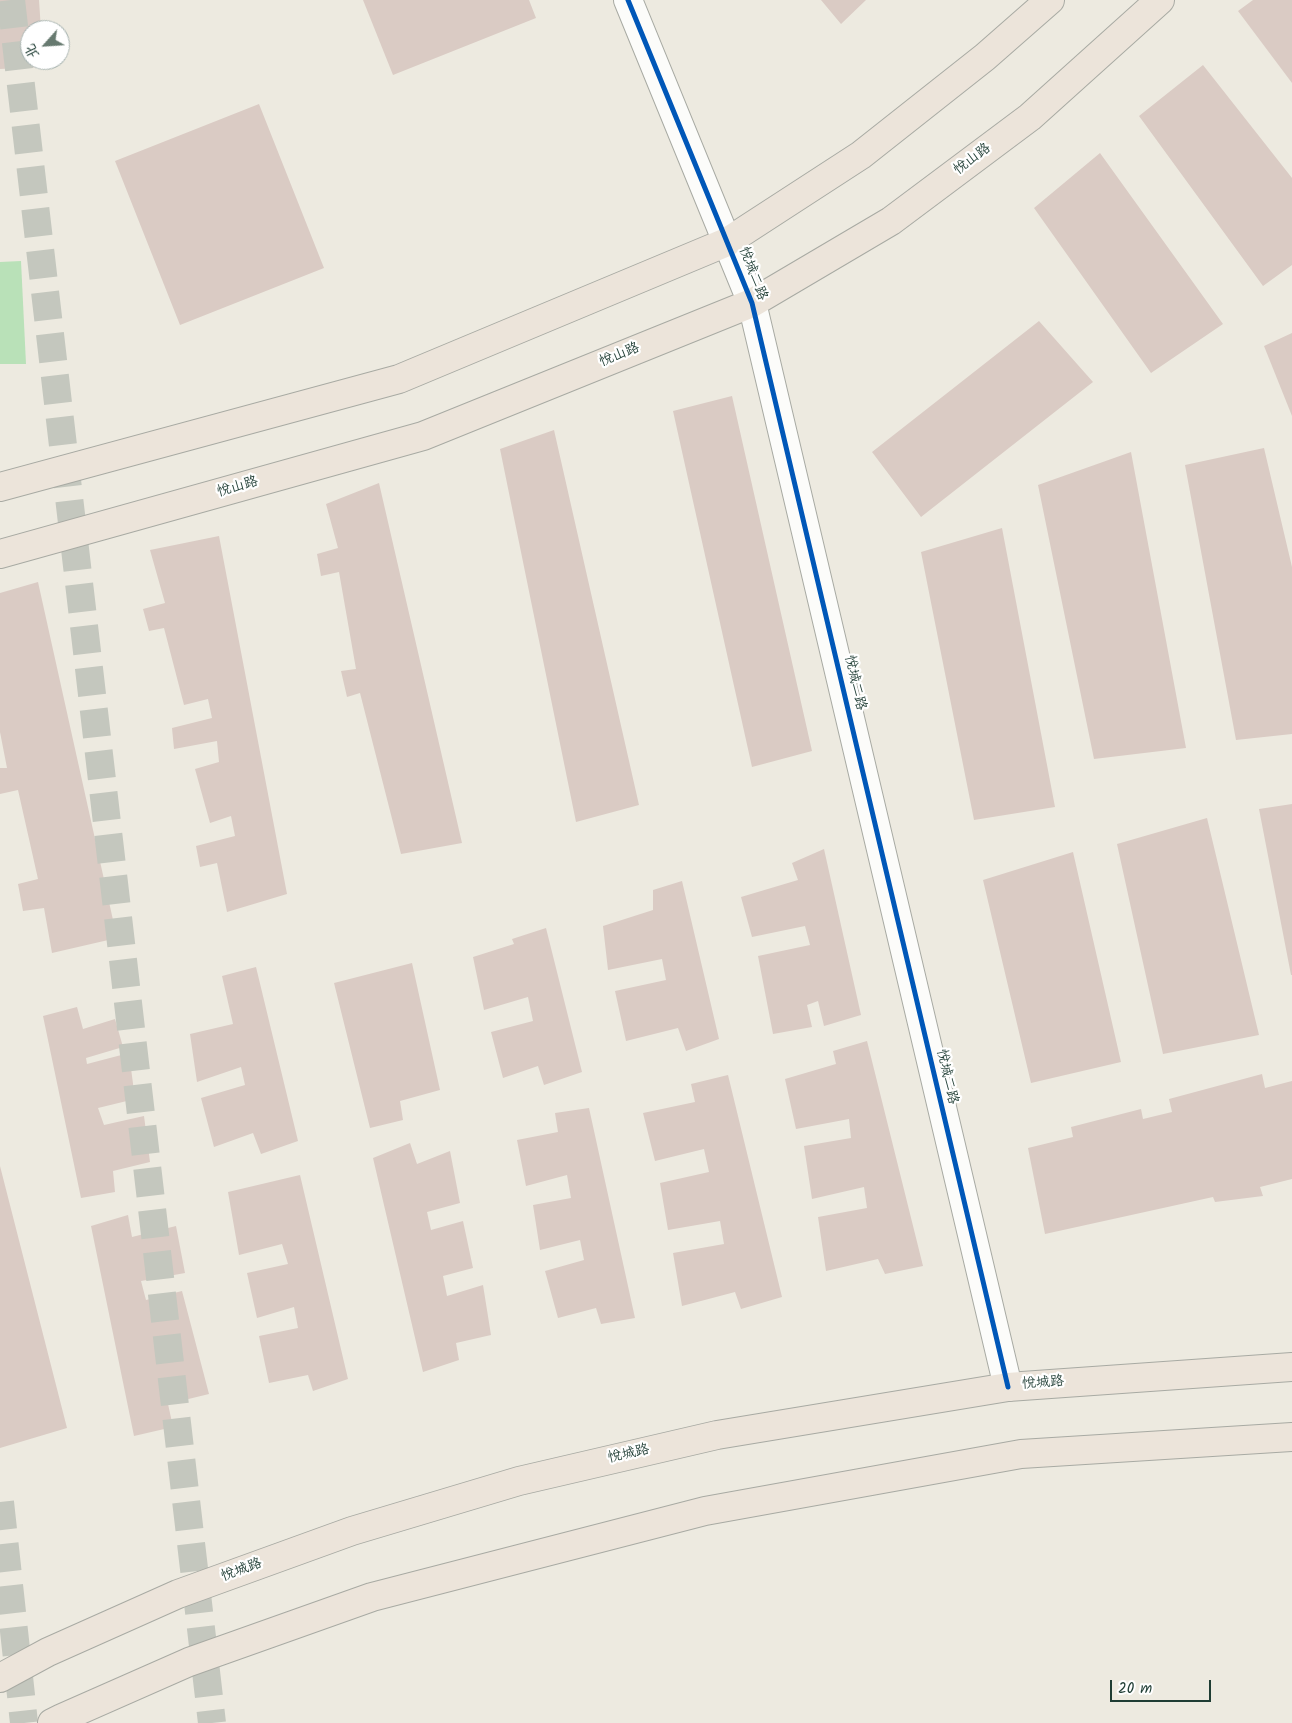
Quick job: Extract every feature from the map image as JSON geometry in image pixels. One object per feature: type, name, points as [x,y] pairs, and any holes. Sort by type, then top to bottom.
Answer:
[{"type":"main road","points":[[0,487],[399,379],[728,242],[861,154],[985,57],[1050,0]]},
{"type":"main road","name":"悦山路","points":[[0,554],[423,436],[752,303],[891,221],[1030,118],[1160,0]]},
{"type":"main road","name":"悦城路","points":[[0,1678],[48,1652],[178,1594],[352,1531],[519,1481],[717,1435],[1008,1387],[1292,1367]]},
{"type":"main road","points":[[52,1723],[189,1662],[372,1597],[705,1511],[1021,1454],[1292,1436]]},
{"type":"street","name":"悦城二路","points":[[628,0],[752,303],[1008,1387]]},
{"type":"green space","points":[[21,261],[26,364],[0,364],[0,262]]},
{"type":"building","points":[[0,0],[39,0],[40,20],[20,20],[20,68],[0,69]]},
{"type":"building","points":[[363,0],[529,0],[536,18],[393,75]]},
{"type":"building","points":[[821,0],[866,0],[841,24]]},
{"type":"building","points":[[1253,0],[1292,0],[1292,83],[1238,11]]},
{"type":"building","points":[[1203,65],[1292,178],[1292,265],[1263,286],[1139,116]]},
{"type":"building","points":[[259,104],[324,268],[180,325],[115,161]]},
{"type":"building","points":[[1100,153],[1223,324],[1151,373],[1034,208]]},
{"type":"building","points":[[1039,321],[1093,382],[921,517],[872,452]]},
{"type":"building","points":[[1292,333],[1292,416],[1264,346]]},
{"type":"building","points":[[732,396],[812,751],[752,767],[673,411]]},
{"type":"building","points":[[554,430],[639,805],[576,822],[500,449]]},
{"type":"building","points":[[1264,448],[1292,567],[1292,734],[1236,740],[1185,465]]},
{"type":"building","points":[[1131,452],[1186,748],[1094,759],[1038,485]]},
{"type":"building","points":[[379,483],[462,843],[401,854],[360,693],[347,697],[341,671],[356,669],[339,572],[321,576],[317,554],[338,548],[326,504]]},
{"type":"building","points":[[1002,528],[1055,807],[974,820],[921,552]]},
{"type":"building","points":[[219,536],[287,894],[227,912],[217,863],[200,867],[196,846],[235,836],[231,816],[210,823],[195,769],[219,762],[217,741],[174,749],[172,728],[212,718],[208,699],[184,705],[164,628],[149,631],[143,609],[165,603],[150,550]]},
{"type":"building","points":[[38,582],[117,938],[52,953],[44,908],[23,911],[18,884],[38,879],[18,790],[0,794],[0,768],[7,768],[0,732],[0,593]]},
{"type":"building","points":[[1292,804],[1292,975],[1291,975],[1259,809]]},
{"type":"building","points":[[1207,818],[1259,1035],[1163,1054],[1117,844]]},
{"type":"building","points":[[824,849],[861,1015],[824,1026],[818,1001],[807,1005],[812,1027],[773,1034],[758,956],[810,945],[805,926],[752,937],[741,897],[798,880],[792,863]]},
{"type":"building","points":[[1073,852],[1121,1062],[1031,1083],[983,880]]},
{"type":"building","points":[[682,881],[719,1039],[686,1051],[678,1028],[626,1041],[615,991],[666,980],[662,959],[608,970],[603,926],[653,910],[653,890]]},
{"type":"building","points":[[546,928],[582,1072],[544,1085],[538,1066],[503,1078],[491,1032],[533,1021],[528,997],[484,1010],[473,957],[514,944],[512,939]]},
{"type":"building","points":[[412,963],[440,1090],[400,1101],[403,1120],[370,1128],[334,983]]},
{"type":"building","points":[[256,967],[298,1141],[261,1154],[253,1133],[214,1147],[201,1098],[245,1085],[241,1067],[197,1082],[190,1034],[233,1024],[222,976]]},
{"type":"building","points":[[77,1007],[83,1029],[115,1019],[123,1047],[86,1058],[87,1064],[129,1053],[135,1099],[98,1108],[104,1125],[144,1116],[150,1162],[113,1171],[115,1192],[81,1198],[43,1016]]},
{"type":"building","points":[[867,1041],[923,1266],[885,1274],[878,1259],[826,1271],[818,1217],[867,1208],[864,1187],[812,1199],[804,1146],[851,1138],[849,1119],[796,1129],[785,1079],[836,1064],[833,1051]]},
{"type":"building","points":[[1262,1074],[1265,1088],[1292,1081],[1292,1179],[1260,1187],[1263,1196],[1215,1202],[1213,1197],[1045,1234],[1028,1148],[1073,1137],[1071,1127],[1141,1109],[1143,1119],[1172,1112],[1169,1099]]},
{"type":"building","points":[[728,1075],[782,1297],[741,1309],[735,1292],[682,1306],[673,1253],[724,1244],[720,1221],[668,1230],[660,1183],[709,1172],[704,1149],[655,1161],[643,1113],[695,1102],[691,1084]]},
{"type":"building","points":[[589,1108],[635,1318],[601,1324],[596,1308],[558,1318],[545,1271],[584,1260],[580,1240],[540,1250],[533,1205],[571,1198],[567,1175],[526,1186],[517,1140],[558,1132],[555,1113]]},
{"type":"building","points":[[410,1143],[417,1164],[450,1151],[460,1203],[427,1212],[431,1230],[463,1221],[473,1268],[443,1276],[447,1296],[483,1285],[491,1335],[456,1343],[459,1360],[423,1372],[373,1158]]},
{"type":"building","points":[[0,1166],[67,1428],[0,1448]]},
{"type":"building","points":[[300,1175],[348,1379],[313,1391],[308,1375],[269,1383],[259,1336],[298,1328],[294,1307],[257,1318],[247,1273],[288,1264],[282,1244],[239,1255],[228,1192]]},
{"type":"building","points":[[128,1215],[132,1237],[176,1226],[185,1273],[141,1281],[146,1300],[182,1291],[209,1394],[168,1404],[173,1427],[134,1436],[91,1226]]},
{"type":"tunnel","points":[[11,0],[212,1723]]},
{"type":"tunnel","points":[[0,1502],[24,1723]]},
{"type":"cycle path","points":[[628,0],[752,303],[1008,1387]]}]
